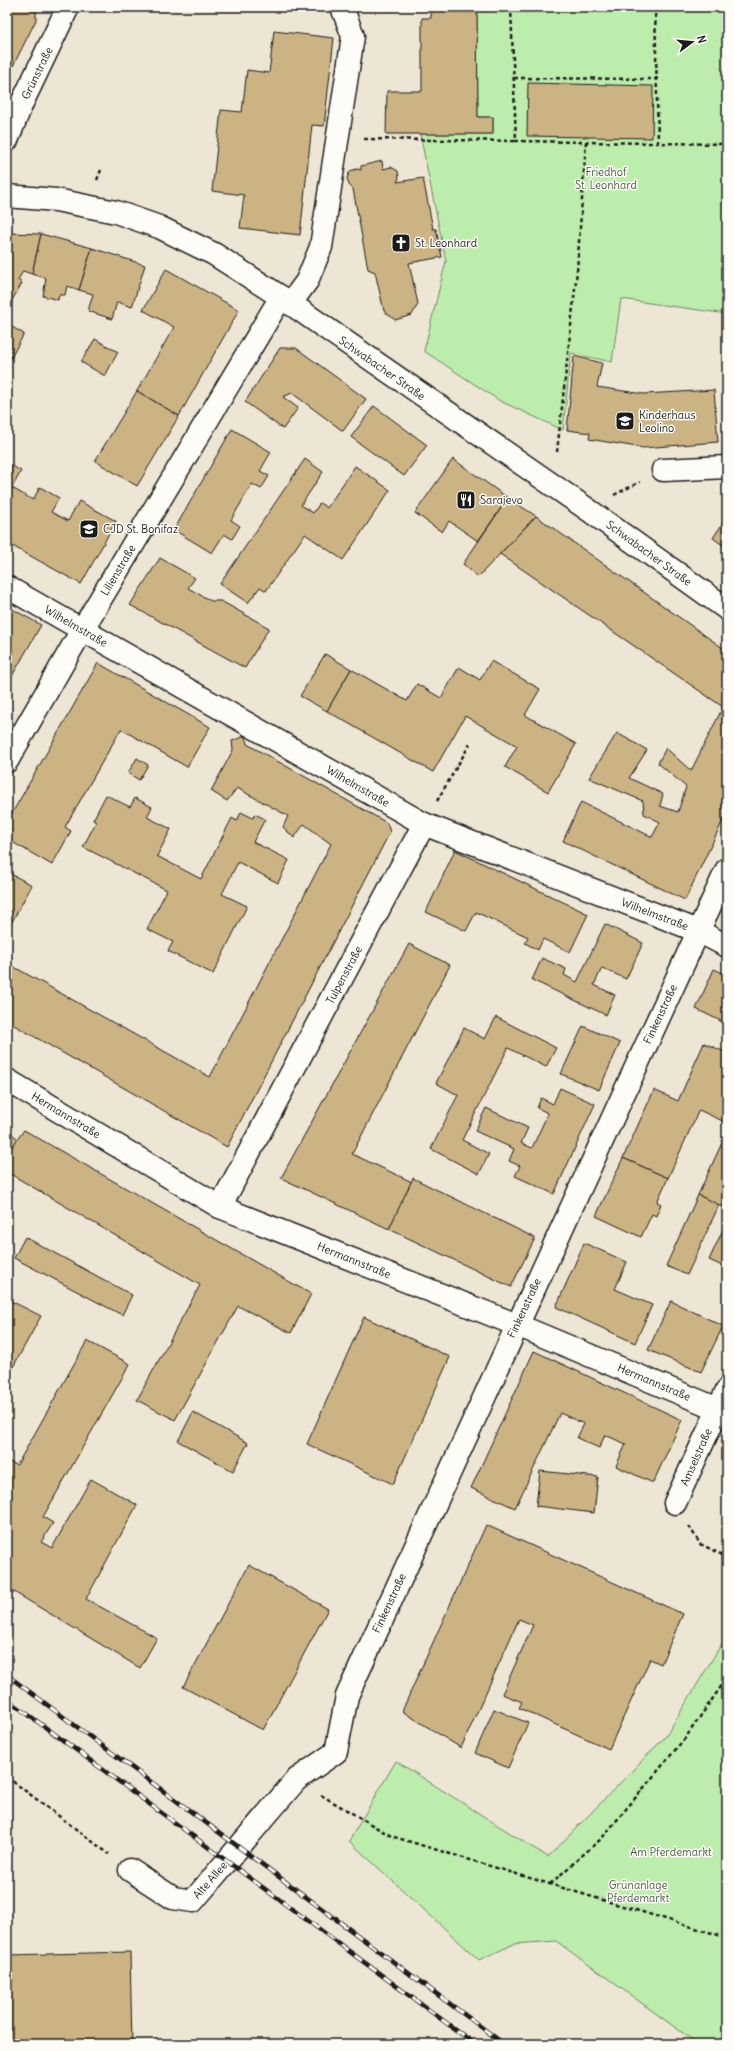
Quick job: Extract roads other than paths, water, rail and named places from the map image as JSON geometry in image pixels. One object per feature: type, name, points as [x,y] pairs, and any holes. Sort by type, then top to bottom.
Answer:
[{"type":"street","name":"Grünstraße","points":[[7,140],[22,103],[68,7]]},
{"type":"street","name":"Lilienstraße","points":[[7,762],[82,630],[286,301],[307,281],[321,247],[353,36],[342,7]]},
{"type":"street","name":"Schwabacher Straße","points":[[7,196],[56,200],[89,205],[116,212],[159,227],[214,254],[286,301],[590,511],[727,609]]},
{"type":"street","points":[[663,470],[727,466]]},
{"type":"street","name":"Wilhelmstraße","points":[[7,587],[424,824],[698,931],[727,946]]},
{"type":"street","name":"Tulpenstraße","points":[[220,1207],[424,824]]},
{"type":"street","name":"Finkenstraße","points":[[336,1752],[347,1696],[727,869]]},
{"type":"street","name":"Hermannstraße","points":[[7,1080],[220,1207],[517,1325],[718,1409]]},
{"type":"street","name":"Amselstraße","points":[[675,1503],[727,1390]]},
{"type":"street","name":"Alte Allee","points":[[130,1870],[173,1898],[193,1901],[296,1780],[336,1752]]},
{"type":"railway","points":[[7,1675],[504,2044]]},
{"type":"railway","points":[[7,1699],[475,2044]]},
{"type":"place","name":"St. Leonhard","points":[[401,243]]},
{"type":"place","name":"Kinderhaus Leolino","points":[[625,421]]},
{"type":"place","name":"Sarajevo","points":[[466,500]]},
{"type":"place","name":"CJD St. Bonifaz","points":[[89,529]]},
{"type":"park label","name":"Friedhof St. Leonhard","points":[[606,178]]},
{"type":"park label","name":"Am Pferdemarkt","points":[[671,1852]]},
{"type":"park label","name":"Grünanlage Pferdemarkt","points":[[638,1891]]}]
